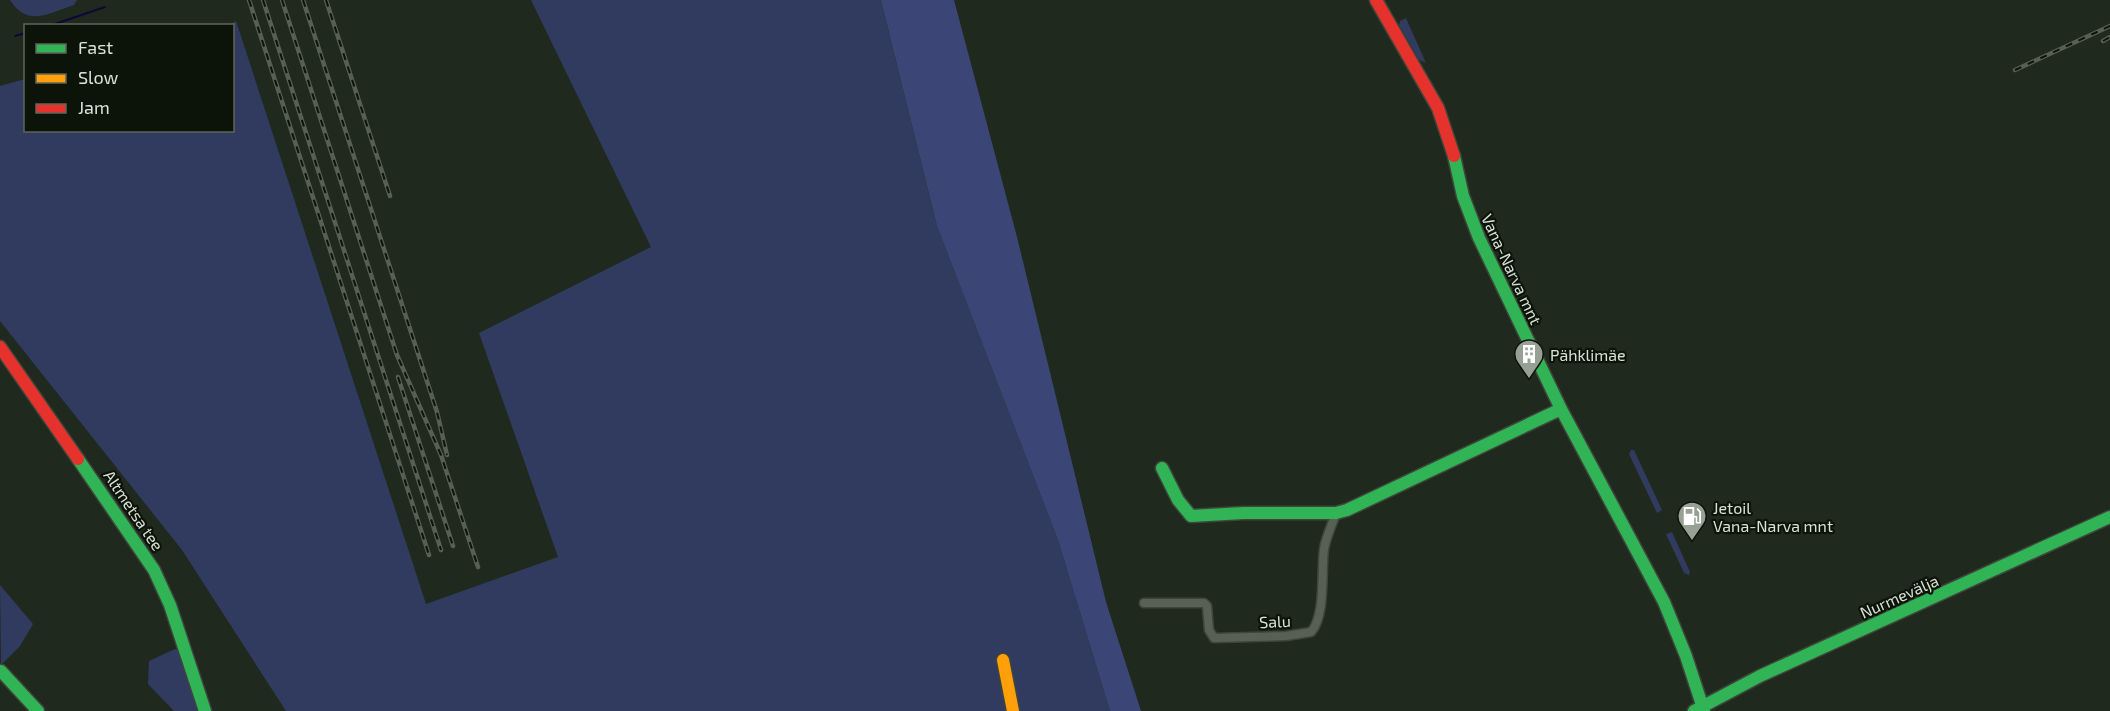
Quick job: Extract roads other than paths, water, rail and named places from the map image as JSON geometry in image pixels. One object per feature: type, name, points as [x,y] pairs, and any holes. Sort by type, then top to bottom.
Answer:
[{"type":"street","name":"Vana-Narva mnt","points":[[1376,0],[1438,108],[1451,142],[1463,196],[1479,238],[1561,409],[1664,602],[1686,656],[1700,710]]},
{"type":"street","name":"Altmetsa tee","points":[[0,347],[154,570],[170,604],[205,711]]},
{"type":"street","points":[[1162,468],[1185,511],[1191,516],[1243,513],[1336,513],[1347,510],[1561,409]]},
{"type":"street","name":"Salu","points":[[1144,603],[1204,603],[1207,606],[1209,630],[1214,638],[1286,636],[1311,632],[1317,621],[1324,548],[1336,513]]},
{"type":"street","name":"Nurmevälja","points":[[1700,710],[1760,676],[2110,518]]},
{"type":"street","points":[[1003,660],[1013,711]]},
{"type":"street","points":[[1,671],[38,711]]},
{"type":"waterway","points":[[55,24],[105,7]]},
{"type":"waterway","points":[[15,36],[24,34]]},
{"type":"railway","points":[[249,0],[429,555]]},
{"type":"railway","points":[[263,0],[441,550]]},
{"type":"railway","points":[[282,0],[397,355],[441,455],[478,567]]},
{"type":"railway","points":[[303,0],[437,412],[447,455]]},
{"type":"railway","points":[[326,0],[390,196]]},
{"type":"railway","points":[[2015,70],[2110,26]]},
{"type":"railway","points":[[2103,41],[2110,37]]},
{"type":"railway","points":[[398,377],[453,546]]},
{"type":"place","name":"Pähklimäe","points":[[1529,380]]},
{"type":"place","name":"Jetoil Vana-Narva mnt","points":[[1692,542]]}]
